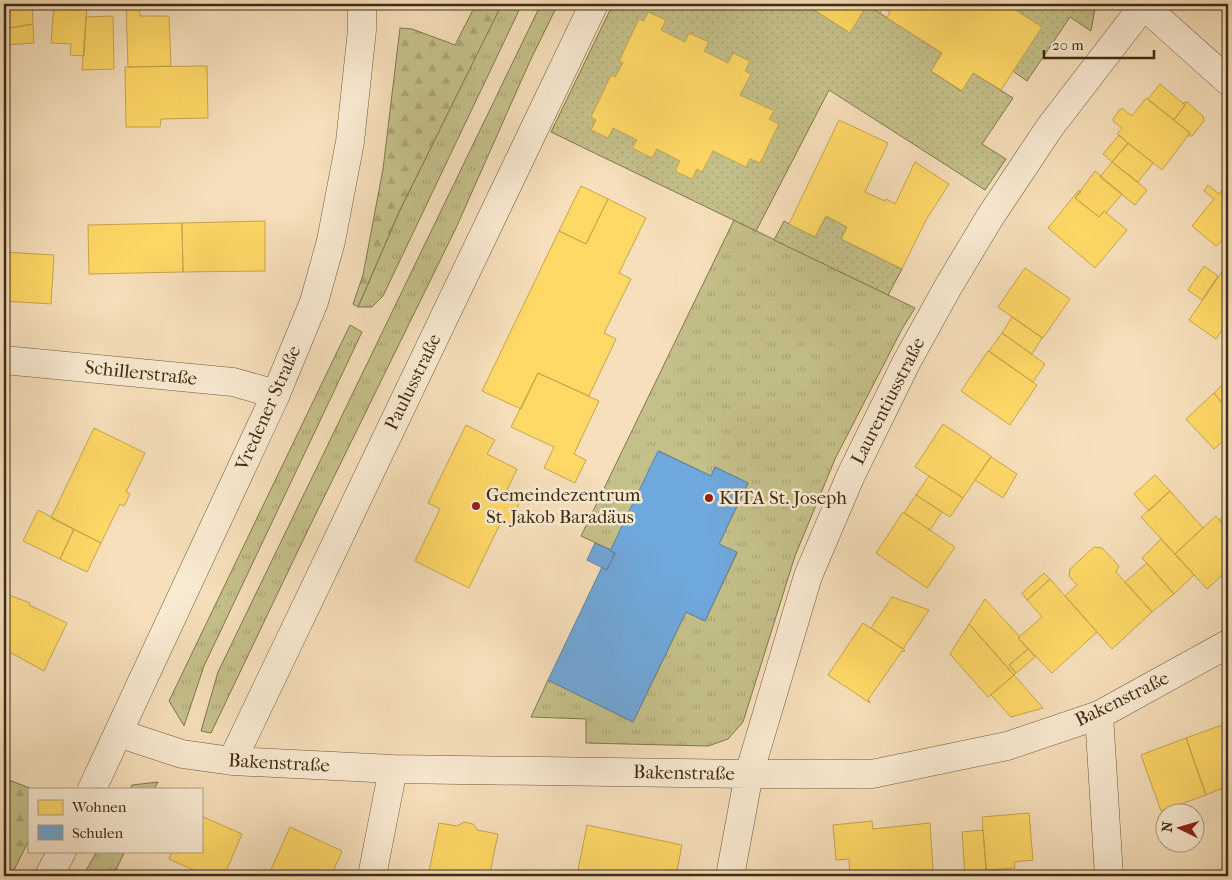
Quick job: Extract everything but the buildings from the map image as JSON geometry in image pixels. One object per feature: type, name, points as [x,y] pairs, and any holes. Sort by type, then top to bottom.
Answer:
[{"type":"street","name":"Vredener Straße","points":[[92,788],[276,394],[314,302],[331,241],[350,142],[362,30],[362,4]]},
{"type":"street","name":"Paulusstraße","points":[[232,761],[594,4]]},
{"type":"street","points":[[1143,5],[1228,81]]},
{"type":"street","name":"Laurentiusstraße","points":[[730,876],[749,774],[808,576],[851,475],[906,363],[948,287],[986,225],[1050,127],[1143,5]]},
{"type":"street","name":"Schillerstraße","points":[[4,360],[234,382],[276,394]]},
{"type":"street","name":"Bakenstraße","points":[[118,733],[182,754],[232,761],[393,769],[872,774],[1007,746],[1099,715],[1228,644]]},
{"type":"street","points":[[1099,715],[1109,876]]},
{"type":"street","points":[[372,876],[393,769]]},
{"type":"street","points":[[49,876],[61,852]]},
{"type":"green space","points":[[476,4],[502,4],[399,212],[358,307],[353,304],[363,275],[383,169],[400,28],[412,29],[455,45]]},
{"type":"green space","points":[[501,4],[522,4],[383,296],[372,307],[358,307],[399,212]]},
{"type":"green space","points":[[541,4],[558,4],[530,61],[456,228],[211,733],[201,731],[218,672]]},
{"type":"green space","points":[[613,4],[805,4],[849,32],[867,5],[942,53],[931,71],[961,91],[973,73],[1013,98],[982,144],[1006,159],[985,190],[829,90],[756,231],[551,132]]},
{"type":"green space","points":[[1018,4],[1062,4],[1069,9],[1073,4],[1093,4],[1095,8],[1091,31],[1070,17],[1027,81],[1013,71],[1014,9]]},
{"type":"green space","points":[[826,216],[847,227],[841,239],[902,269],[888,295],[774,240],[784,221],[815,237]]},
{"type":"green space","name":"KITA St. Joseph","points":[[734,220],[915,308],[902,329],[835,459],[795,556],[743,722],[728,739],[708,746],[586,743],[586,719],[531,717],[548,680],[633,722],[686,612],[705,621],[737,553],[719,544],[748,483],[715,467],[711,476],[659,451],[611,550],[581,536]]},
{"type":"green space","points":[[350,325],[362,332],[204,666],[184,726],[169,701]]},
{"type":"green space","points":[[4,778],[29,788],[28,842],[11,876],[4,876]]},
{"type":"green space","points":[[158,782],[155,788],[130,788],[132,785]]},
{"type":"green space","points":[[96,852],[125,852],[113,876],[83,876]]},
{"type":"place","name":"KITA St. Joseph","points":[[709,498]]},
{"type":"place","name":"Gemeindezentrum St. Jakob Baradäus","points":[[476,506]]}]
